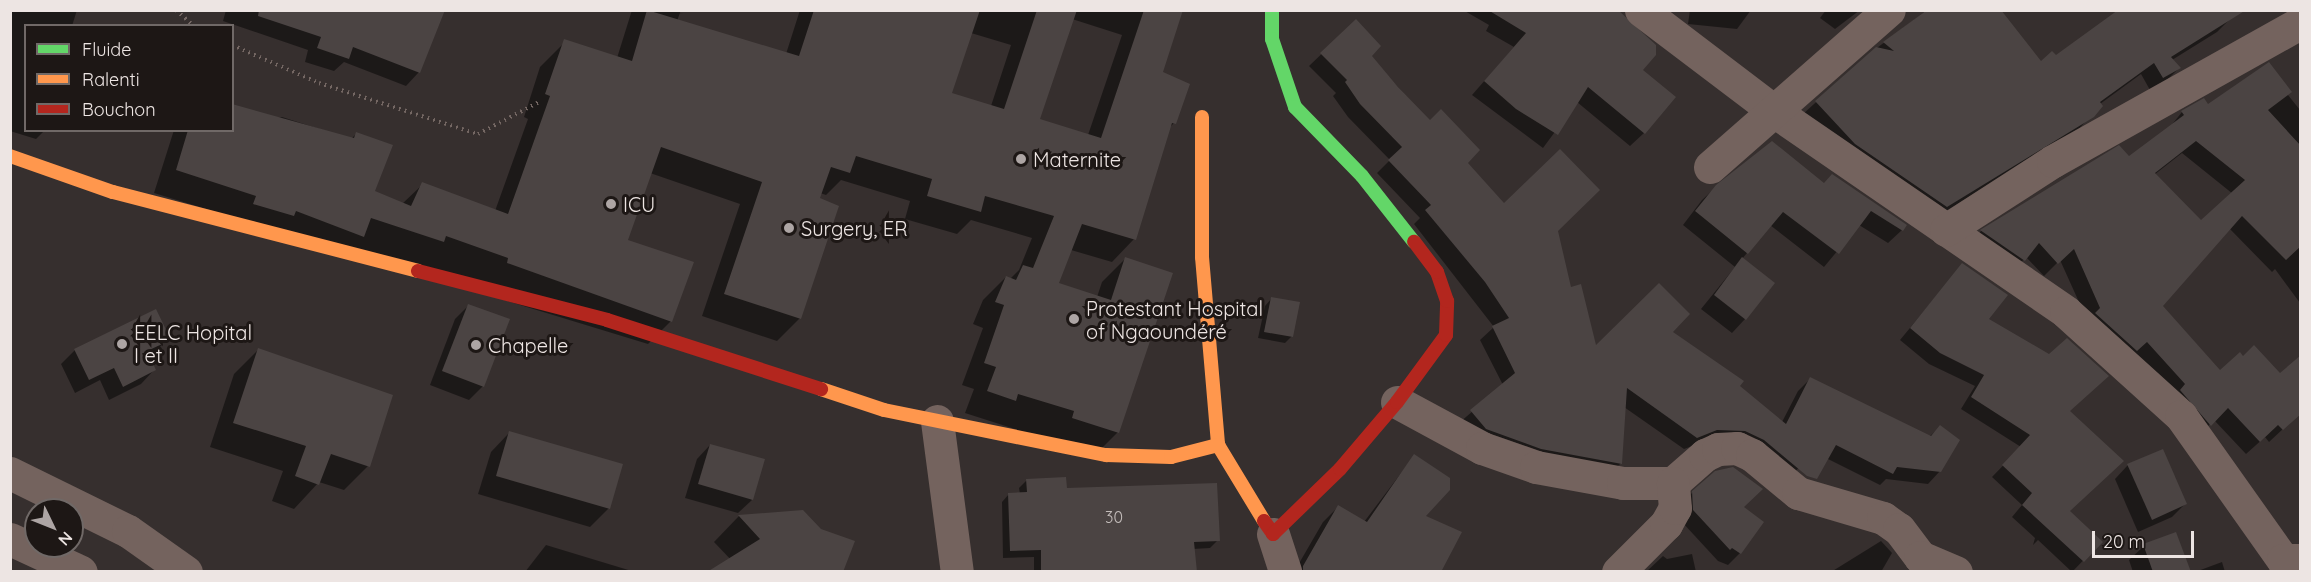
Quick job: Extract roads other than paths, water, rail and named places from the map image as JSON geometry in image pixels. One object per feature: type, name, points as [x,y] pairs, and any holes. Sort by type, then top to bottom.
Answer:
[{"type":"street","points":[[1272,10],[1272,39],[1295,107],[1362,176],[1437,272],[1447,301],[1446,335],[1397,402],[1341,470],[1273,534]]},
{"type":"street","points":[[1641,10],[1774,111],[2066,312],[2181,416],[2282,564]]},
{"type":"street","points":[[1710,167],[1889,10]]},
{"type":"street","points":[[1946,230],[2052,161],[2301,23]]},
{"type":"street","points":[[1202,117],[1202,257],[1218,445],[1242,490],[1273,534],[1285,572]]},
{"type":"street","points":[[10,156],[113,192],[607,320],[884,410],[1106,455],[1171,457],[1218,445]]},
{"type":"street","points":[[1397,402],[1482,448],[1536,467],[1641,485],[1673,483],[1705,455],[1718,448],[1737,448],[1752,455],[1798,493],[1883,518],[1899,529],[1920,557],[1956,572]]},
{"type":"street","points":[[937,421],[957,572]]},
{"type":"street","points":[[10,473],[128,531],[186,572]]},
{"type":"street","points":[[1618,572],[1666,524],[1676,508],[1673,483]]},
{"type":"street","points":[[10,539],[81,572]]},
{"type":"place","name":"Maternite","points":[[1021,159]]},
{"type":"place","name":"ICU","points":[[611,204]]},
{"type":"place","name":"Surgery, ER","points":[[789,228]]},
{"type":"place","name":"Protestant Hospital of Ngaoundéré","points":[[1074,319]]},
{"type":"place","name":"EELC Hopital I et II","points":[[122,344]]},
{"type":"place","name":"Chapelle","points":[[476,345]]}]
